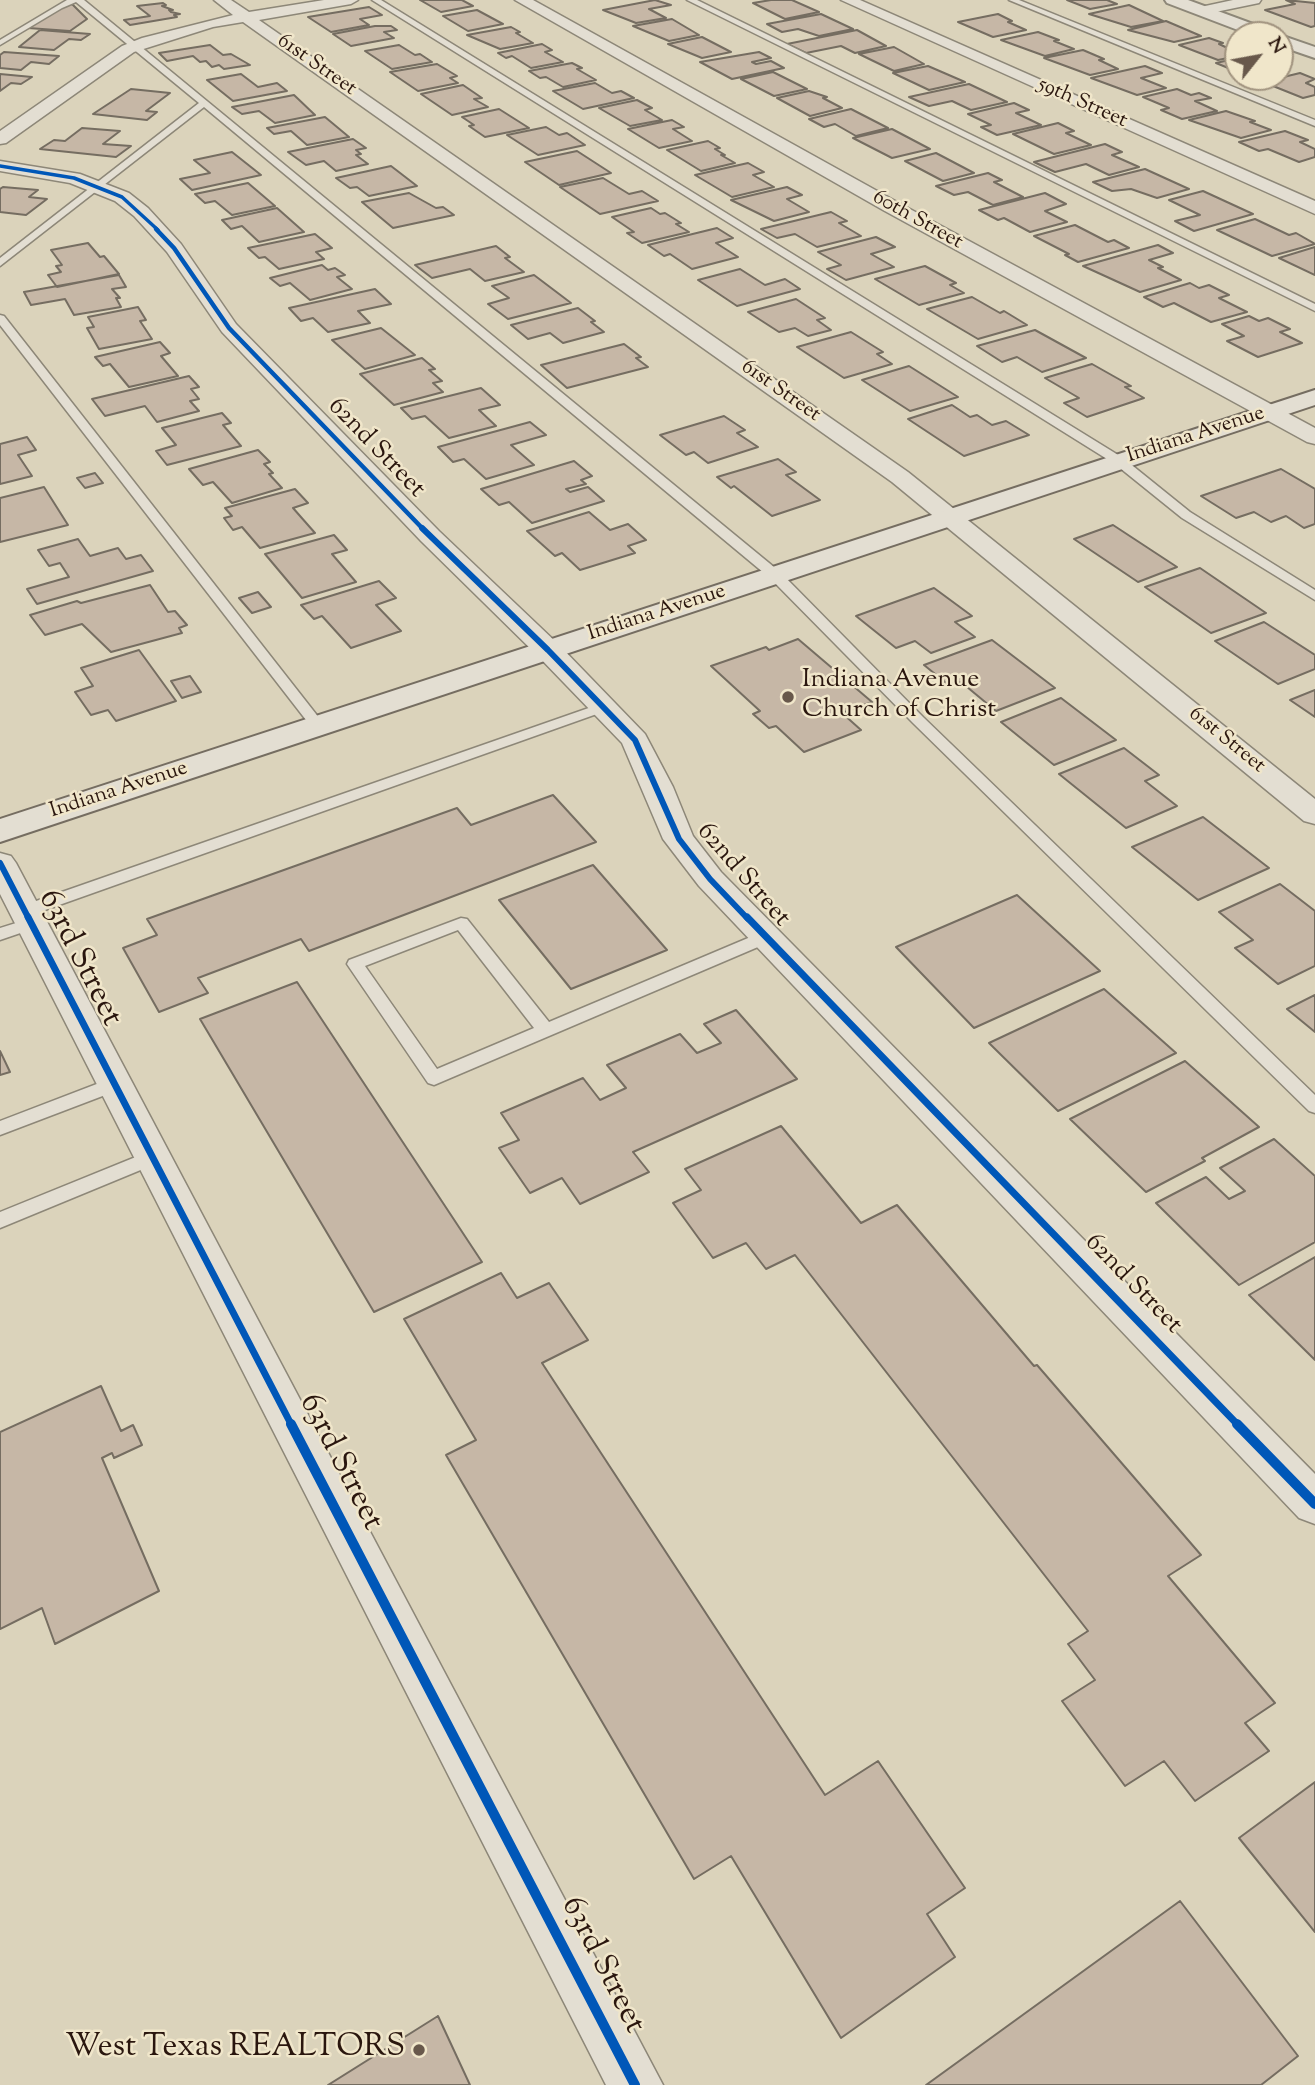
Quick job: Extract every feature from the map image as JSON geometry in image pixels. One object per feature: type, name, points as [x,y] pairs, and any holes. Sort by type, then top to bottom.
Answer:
[{"type":"main road","points":[[1173,0],[1228,21]]},
{"type":"main road","points":[[1294,45],[1315,53]]},
{"type":"main road","name":"Indiana Avenue","points":[[0,831],[1315,397]]},
{"type":"street","name":"61st Street","points":[[221,0],[889,469],[1315,814]]},
{"type":"street","points":[[0,139],[134,46],[173,32],[351,0]]},
{"type":"street","name":"60th Street","points":[[522,0],[890,206],[1315,437]]},
{"type":"street","name":"59th Street","points":[[848,0],[1315,208]]},
{"type":"street","points":[[1201,11],[1254,0]]},
{"type":"street","name":"62nd Street","points":[[0,166],[85,182],[122,197],[141,212],[174,248],[229,328],[430,536],[548,650],[635,740],[679,839],[710,879],[1315,1504]]},
{"type":"street","name":"63rd Street","points":[[0,863],[19,923],[115,1084],[635,2085]]},
{"type":"lane","points":[[0,43],[60,6],[76,0],[134,46],[775,575],[918,720],[1315,1106]]},
{"type":"lane","points":[[376,0],[1119,461],[1186,515],[1315,596]]},
{"type":"lane","points":[[691,0],[1315,308]]},
{"type":"lane","points":[[1013,0],[1315,123]]},
{"type":"lane","points":[[0,263],[85,182],[204,104]]},
{"type":"lane","points":[[0,318],[318,726]]},
{"type":"lane","points":[[19,923],[603,707]]},
{"type":"lane","points":[[546,1031],[461,923],[355,964],[434,1078],[546,1031],[766,937]]},
{"type":"lane","points":[[0,1128],[115,1084]]},
{"type":"lane","points":[[0,1220],[153,1157]]},
{"type":"building","points":[[420,0],[462,0],[473,6],[441,12]]},
{"type":"building","points":[[655,0],[671,5],[649,9],[666,18],[636,23],[603,10]]},
{"type":"building","points":[[792,0],[819,12],[785,19],[753,3]]},
{"type":"building","points":[[1067,0],[1107,0],[1117,4],[1090,9]]},
{"type":"building","points":[[1286,0],[1315,3],[1315,26],[1311,27],[1265,10],[1295,4]]},
{"type":"building","points":[[163,3],[166,5],[162,6],[173,10],[169,10],[171,12],[180,14],[174,15],[177,17],[130,25],[124,20],[150,16],[137,6]]},
{"type":"building","points":[[72,4],[87,19],[70,31],[28,28],[63,5]]},
{"type":"building","points":[[1129,5],[1163,21],[1131,27],[1089,14]]},
{"type":"building","points":[[369,7],[382,15],[360,19],[369,25],[331,32],[308,17]]},
{"type":"building","points":[[477,10],[503,24],[468,31],[443,16]]},
{"type":"building","points":[[821,14],[853,29],[819,36],[798,29],[782,32],[767,24]]},
{"type":"building","points":[[998,14],[1026,30],[993,37],[958,22]]},
{"type":"building","points":[[672,19],[699,35],[669,41],[633,26]]},
{"type":"building","points":[[1166,21],[1201,36],[1174,42],[1128,30]]},
{"type":"building","points":[[375,26],[391,26],[397,30],[384,32],[394,38],[351,46],[333,34]]},
{"type":"building","points":[[511,27],[533,43],[500,49],[467,35]]},
{"type":"building","points":[[40,30],[90,34],[81,40],[69,39],[54,50],[19,47]]},
{"type":"building","points":[[857,30],[886,46],[855,53],[841,46],[806,53],[787,44]]},
{"type":"building","points":[[1038,32],[1074,49],[1045,56],[1001,40]]},
{"type":"building","points":[[702,37],[731,52],[702,58],[668,44]]},
{"type":"building","points":[[1209,38],[1223,43],[1219,44],[1224,46],[1224,59],[1218,60],[1179,45]]},
{"type":"building","points":[[542,44],[552,50],[545,52],[563,62],[531,68],[512,56],[506,58],[498,53]]},
{"type":"building","points":[[210,45],[223,55],[231,54],[250,65],[224,69],[219,65],[212,67],[206,61],[200,62],[193,56],[167,61],[159,53]]},
{"type":"building","points":[[399,45],[432,62],[392,69],[365,51]]},
{"type":"building","points":[[894,47],[924,64],[894,71],[859,54]]},
{"type":"building","points":[[1083,50],[1104,59],[1099,60],[1118,69],[1090,75],[1044,58]]},
{"type":"building","points":[[4,52],[59,56],[49,64],[31,62],[21,70],[0,68],[0,55]]},
{"type":"building","points":[[759,52],[771,58],[752,62],[756,64],[771,61],[784,68],[732,79],[700,62]]},
{"type":"building","points":[[572,63],[596,80],[563,87],[529,71]]},
{"type":"building","points":[[437,64],[457,76],[450,78],[458,83],[418,91],[390,72]]},
{"type":"building","points":[[928,66],[965,82],[929,90],[893,73]]},
{"type":"building","points":[[1145,66],[1162,73],[1141,78],[1166,88],[1137,95],[1091,78]]},
{"type":"building","points":[[773,72],[807,89],[774,96],[741,79]]},
{"type":"building","points":[[1300,73],[1315,79],[1306,83],[1315,87],[1315,95],[1303,98],[1286,91],[1294,91],[1294,74]]},
{"type":"building","points":[[0,74],[32,77],[21,84],[11,83],[0,91]]},
{"type":"building","points":[[241,74],[258,87],[277,83],[287,91],[233,101],[207,80]]},
{"type":"building","points":[[595,83],[612,93],[621,91],[634,98],[583,109],[553,91]]},
{"type":"building","points":[[969,84],[1007,102],[971,110],[952,101],[929,106],[909,97]]},
{"type":"building","points":[[463,85],[482,98],[474,99],[488,107],[452,115],[421,94]]},
{"type":"building","points":[[131,89],[170,93],[146,111],[157,112],[147,120],[93,114]]},
{"type":"building","points":[[1177,89],[1191,95],[1199,93],[1211,98],[1195,101],[1217,111],[1182,119],[1161,110],[1169,108],[1143,97]]},
{"type":"building","points":[[809,91],[827,97],[823,98],[842,108],[810,116],[777,98]]},
{"type":"building","points":[[294,95],[315,115],[275,123],[259,111],[242,114],[232,107]]},
{"type":"building","points":[[637,100],[652,108],[645,110],[662,120],[630,126],[599,108]]},
{"type":"building","points":[[1014,103],[1029,110],[1016,113],[1041,125],[997,135],[981,127],[991,125],[968,114]]},
{"type":"building","points":[[499,109],[529,128],[485,137],[469,126],[474,125],[462,117]]},
{"type":"building","points":[[851,109],[888,128],[856,136],[835,124],[824,127],[809,119]]},
{"type":"building","points":[[1226,111],[1271,130],[1241,138],[1189,120]]},
{"type":"building","points":[[325,117],[349,137],[307,145],[291,131],[274,134],[267,128]]},
{"type":"building","points":[[672,120],[684,127],[673,129],[692,141],[659,148],[628,129]]},
{"type":"building","points":[[1058,123],[1074,131],[1066,133],[1091,145],[1054,154],[1013,134]]},
{"type":"building","points":[[546,127],[559,135],[567,133],[585,145],[538,155],[507,135]]},
{"type":"building","points":[[82,128],[120,131],[103,144],[131,146],[116,157],[40,149],[54,140],[65,141]]},
{"type":"building","points":[[892,129],[930,149],[892,158],[853,138]]},
{"type":"building","points":[[1285,131],[1308,140],[1300,142],[1315,149],[1315,157],[1299,162],[1268,149],[1259,151],[1239,142]]},
{"type":"building","points":[[353,139],[366,148],[356,150],[361,154],[356,155],[368,164],[336,171],[324,161],[306,165],[288,152]]},
{"type":"building","points":[[708,141],[720,148],[715,149],[725,155],[721,155],[735,163],[701,171],[667,150]]},
{"type":"building","points":[[1105,144],[1122,152],[1112,155],[1139,167],[1109,175],[1086,164],[1055,172],[1034,162]]},
{"type":"building","points":[[577,151],[611,173],[559,185],[525,162]]},
{"type":"building","points":[[232,152],[261,175],[192,190],[180,179],[210,173],[194,160]]},
{"type":"building","points":[[936,153],[974,173],[943,181],[905,161]]},
{"type":"building","points":[[748,163],[764,172],[753,175],[774,187],[732,197],[695,175]]},
{"type":"building","points":[[391,166],[417,186],[369,196],[357,187],[350,188],[336,178]]},
{"type":"building","points":[[1145,169],[1189,189],[1157,198],[1131,189],[1112,191],[1093,182]]},
{"type":"building","points":[[988,173],[1002,180],[994,182],[1023,197],[993,205],[968,192],[954,195],[936,186]]},
{"type":"building","points":[[603,178],[629,194],[642,191],[658,201],[600,214],[560,187]]},
{"type":"building","points":[[248,183],[275,206],[232,215],[215,201],[205,203],[195,194]]},
{"type":"building","points":[[787,187],[802,195],[787,199],[809,212],[774,221],[731,200]]},
{"type":"building","points":[[0,189],[38,190],[29,197],[47,199],[26,215],[0,212]]},
{"type":"building","points":[[1203,191],[1253,214],[1194,231],[1175,221],[1200,215],[1169,200]]},
{"type":"building","points":[[409,193],[436,208],[443,207],[454,215],[393,228],[362,202]]},
{"type":"building","points":[[1045,193],[1066,204],[1045,211],[1067,222],[1030,232],[1004,218],[998,220],[979,210]]},
{"type":"building","points":[[277,208],[304,232],[259,242],[242,226],[231,229],[222,220]]},
{"type":"building","points":[[651,208],[681,223],[676,224],[689,232],[642,243],[627,233],[634,232],[612,217]]},
{"type":"building","points":[[831,212],[847,221],[839,223],[861,236],[817,247],[795,234],[777,238],[761,229]]},
{"type":"building","points":[[1255,219],[1289,235],[1296,233],[1315,244],[1272,256],[1217,230]]},
{"type":"building","points":[[1075,225],[1108,242],[1114,240],[1129,248],[1078,262],[1065,255],[1069,254],[1034,236]]},
{"type":"building","points":[[717,228],[733,238],[716,243],[738,257],[692,269],[670,254],[664,256],[648,245]]},
{"type":"building","points":[[315,234],[332,248],[316,252],[324,259],[279,269],[265,257],[259,258],[248,248]]},
{"type":"building","points":[[876,237],[895,247],[871,254],[894,267],[846,280],[827,269],[841,265],[818,252]]},
{"type":"building","points":[[88,243],[100,257],[104,256],[119,274],[57,287],[48,275],[61,272],[56,266],[62,265],[51,250]]},
{"type":"building","points":[[1158,245],[1173,253],[1149,260],[1181,280],[1140,292],[1083,266]]},
{"type":"building","points":[[496,246],[510,257],[505,258],[524,272],[485,281],[470,269],[432,278],[415,265]]},
{"type":"building","points":[[1315,247],[1315,275],[1279,258]]},
{"type":"building","points":[[322,265],[328,270],[335,268],[345,275],[337,277],[352,289],[310,300],[290,283],[280,286],[270,278]]},
{"type":"building","points":[[925,266],[956,283],[950,285],[964,293],[919,305],[875,279]]},
{"type":"building","points":[[740,269],[765,285],[785,279],[800,289],[737,306],[698,280]]},
{"type":"building","points":[[119,275],[126,287],[112,289],[120,298],[116,298],[121,307],[74,315],[65,299],[31,305],[24,292]]},
{"type":"building","points":[[534,275],[571,303],[508,319],[488,304],[509,298],[492,286]]},
{"type":"building","points":[[1190,283],[1199,288],[1209,285],[1229,295],[1219,298],[1247,312],[1211,322],[1174,303],[1163,307],[1144,297]]},
{"type":"building","points":[[375,289],[391,304],[358,311],[370,323],[328,332],[313,318],[301,321],[289,308]]},
{"type":"building","points":[[972,297],[1027,325],[978,339],[927,309]]},
{"type":"building","points":[[796,299],[825,318],[817,320],[831,330],[808,336],[795,328],[779,332],[748,312]]},
{"type":"building","points":[[138,307],[146,320],[140,321],[152,339],[99,349],[87,328],[94,327],[88,317]]},
{"type":"building","points":[[578,308],[604,332],[563,343],[550,333],[528,339],[511,325]]},
{"type":"building","points":[[1249,316],[1259,321],[1268,318],[1290,329],[1280,332],[1302,343],[1258,357],[1227,341],[1244,336],[1222,324]]},
{"type":"building","points":[[381,328],[415,355],[365,369],[332,340]]},
{"type":"building","points":[[1035,330],[1086,358],[1042,372],[1017,357],[1002,362],[977,346]]},
{"type":"building","points":[[851,332],[883,352],[877,354],[892,364],[844,378],[797,347]]},
{"type":"building","points":[[160,342],[170,353],[161,356],[178,376],[129,387],[110,364],[103,366],[95,357]]},
{"type":"building","points":[[624,344],[641,357],[636,358],[648,367],[567,388],[541,365]]},
{"type":"building","points":[[422,358],[435,369],[429,370],[442,381],[433,383],[443,392],[394,405],[360,374]]},
{"type":"building","points":[[1092,364],[1131,386],[1125,387],[1144,398],[1087,417],[1064,403],[1079,398],[1045,378]]},
{"type":"building","points":[[909,366],[958,397],[910,411],[862,380]]},
{"type":"building","points":[[189,376],[199,387],[191,389],[199,399],[190,401],[199,411],[157,422],[145,406],[105,416],[92,399]]},
{"type":"building","points":[[481,388],[500,405],[479,410],[496,426],[449,438],[425,416],[412,419],[401,408]]},
{"type":"building","points":[[952,405],[970,417],[977,415],[992,425],[1006,421],[1029,435],[964,456],[908,419]]},
{"type":"building","points":[[222,413],[231,423],[223,425],[241,446],[167,465],[156,451],[176,445],[162,428]]},
{"type":"building","points":[[724,416],[745,430],[737,433],[758,447],[708,463],[694,452],[686,455],[660,435]]},
{"type":"building","points":[[530,422],[546,435],[511,445],[534,465],[486,479],[464,459],[453,462],[438,447]]},
{"type":"building","points":[[27,437],[36,450],[18,455],[32,476],[0,484],[0,444]]},
{"type":"building","points":[[258,450],[270,462],[264,464],[282,488],[232,503],[213,482],[203,485],[189,469]]},
{"type":"building","points":[[778,459],[796,472],[786,475],[820,500],[772,516],[734,486],[731,488],[717,477]]},
{"type":"building","points":[[574,461],[592,476],[581,480],[586,484],[566,489],[570,492],[588,487],[604,501],[532,523],[509,502],[499,505],[481,489]]},
{"type":"building","points":[[1281,469],[1315,489],[1315,524],[1304,528],[1286,516],[1271,522],[1254,512],[1236,518],[1201,496]]},
{"type":"building","points":[[95,473],[103,483],[85,488],[77,478]]},
{"type":"building","points":[[44,487],[68,525],[0,542],[0,498]]},
{"type":"building","points":[[295,489],[308,503],[293,508],[315,533],[260,548],[242,527],[233,530],[224,518],[232,516],[225,508]]},
{"type":"building","points":[[589,512],[610,530],[628,524],[646,540],[628,546],[635,553],[580,570],[562,553],[555,556],[527,531]]},
{"type":"building","points":[[1113,525],[1177,567],[1138,582],[1074,539]]},
{"type":"building","points":[[334,535],[347,550],[332,554],[356,582],[302,598],[265,554]]},
{"type":"building","points":[[78,539],[90,556],[118,548],[126,559],[141,555],[153,571],[37,604],[27,589],[69,577],[60,563],[49,566],[38,550]]},
{"type":"building","points":[[1200,568],[1266,613],[1211,633],[1145,587]]},
{"type":"building","points":[[379,581],[396,598],[376,605],[401,631],[351,648],[322,616],[314,619],[301,605]]},
{"type":"building","points":[[150,585],[168,612],[175,611],[187,625],[179,628],[182,633],[111,652],[82,624],[45,635],[30,615],[77,601],[81,603]]},
{"type":"building","points":[[934,588],[972,616],[955,622],[975,637],[931,653],[915,641],[896,648],[856,616]]},
{"type":"building","points":[[258,592],[271,607],[252,613],[239,598]]},
{"type":"building","points":[[1264,622],[1315,655],[1315,669],[1278,684],[1215,641]]},
{"type":"building","points":[[798,639],[872,702],[842,713],[861,730],[804,752],[776,726],[769,728],[753,714],[760,711],[711,666]]},
{"type":"building","points":[[992,640],[1055,688],[996,711],[961,682],[950,686],[924,665]]},
{"type":"building","points":[[139,650],[176,701],[116,721],[108,710],[91,715],[75,692],[93,686],[81,668]]},
{"type":"building","points":[[190,676],[201,692],[182,698],[171,681]]},
{"type":"building","points":[[1315,690],[1315,717],[1290,700]]},
{"type":"building","points":[[1061,698],[1116,740],[1054,765],[1001,722]]},
{"type":"building","points":[[1124,748],[1159,775],[1145,781],[1177,806],[1126,828],[1059,774]]},
{"type":"building","points":[[553,795],[596,842],[309,951],[301,939],[198,978],[208,993],[159,1012],[123,948],[157,935],[147,919],[457,808],[471,825]]},
{"type":"building","points":[[1203,817],[1269,868],[1198,900],[1132,847]]},
{"type":"building","points":[[593,865],[667,950],[571,989],[499,900]]},
{"type":"building","points":[[1280,884],[1315,911],[1315,966],[1278,984],[1235,948],[1253,940],[1219,912]]},
{"type":"building","points":[[1017,895],[1100,971],[974,1028],[896,947]]},
{"type":"building","points":[[297,982],[482,1262],[374,1312],[200,1019]]},
{"type":"building","points":[[1104,989],[1176,1053],[1058,1111],[989,1043]]},
{"type":"building","points":[[1315,995],[1315,1032],[1287,1009]]},
{"type":"building","points":[[736,1010],[797,1079],[633,1152],[649,1172],[580,1204],[562,1178],[530,1193],[499,1148],[519,1140],[501,1113],[583,1078],[600,1100],[626,1088],[607,1065],[680,1034],[697,1053],[721,1043],[704,1024]]},
{"type":"building","points":[[0,1051],[10,1072],[0,1075]]},
{"type":"building","points":[[1185,1061],[1259,1127],[1202,1158],[1205,1161],[1146,1192],[1070,1119]]},
{"type":"building","points":[[781,1126],[861,1223],[897,1205],[1034,1366],[1037,1365],[1201,1555],[1168,1576],[1275,1703],[1245,1723],[1269,1751],[1195,1801],[1164,1761],[1125,1786],[1062,1701],[1095,1680],[1068,1644],[1088,1631],[795,1255],[766,1269],[746,1243],[713,1258],[673,1203],[701,1190],[685,1169]]},
{"type":"building","points":[[1274,1139],[1315,1176],[1315,1242],[1239,1285],[1156,1203],[1206,1177],[1229,1199],[1245,1191],[1220,1168]]},
{"type":"building","points":[[1315,1257],[1315,1360],[1249,1295]]},
{"type":"building","points":[[501,1273],[517,1298],[549,1283],[588,1340],[542,1363],[825,1795],[878,1761],[965,1888],[927,1914],[955,1957],[841,2038],[731,1856],[694,1879],[446,1455],[476,1440],[404,1319]]},
{"type":"building","points":[[101,1386],[121,1431],[133,1425],[142,1445],[114,1458],[112,1453],[102,1458],[159,1591],[55,1644],[42,1608],[0,1629],[0,1432]]},
{"type":"building","points":[[1315,1782],[1315,1932],[1239,1838]]},
{"type":"building","points":[[1180,1901],[1298,2056],[1261,2085],[926,2085]]},
{"type":"building","name":"West Texas REALTORS","points":[[438,2016],[470,2085],[328,2085]]},
{"type":"cycle path","points":[[0,166],[74,178],[122,197],[141,212],[174,248],[229,328],[430,536],[548,650],[635,740],[679,839],[710,879],[1315,1504]]},
{"type":"cycle path","points":[[0,863],[635,2085]]},
{"type":"place","name":"Indiana Avenue Church of Christ","points":[[788,697]]},
{"type":"place","name":"West Texas REALTORS","points":[[419,2050]]}]
